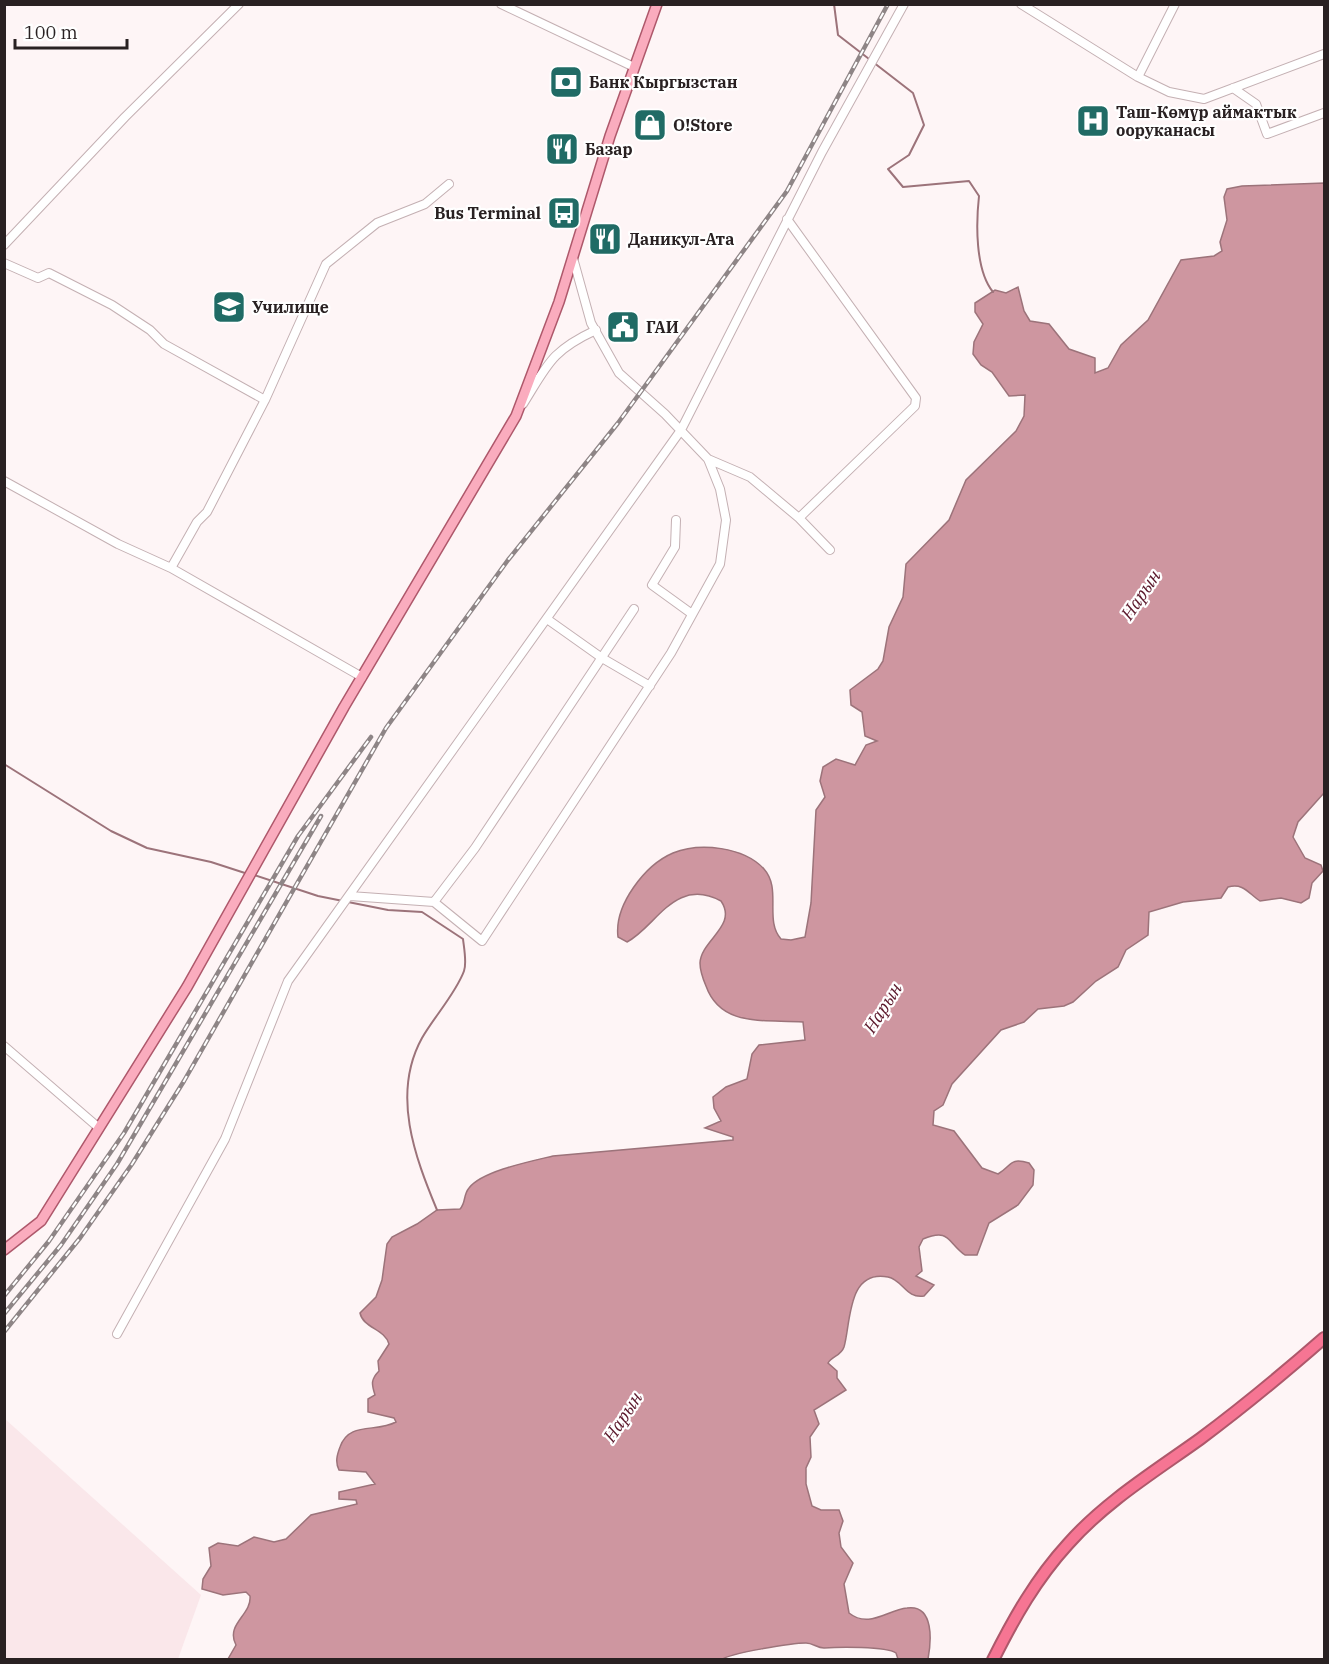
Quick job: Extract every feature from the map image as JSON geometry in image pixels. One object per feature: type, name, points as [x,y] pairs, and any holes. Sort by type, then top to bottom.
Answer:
[{"type":"highway","points":[[993,1659],[1012,1620],[1039,1580],[1068,1544],[1100,1512],[1263,1392],[1324,1338]]},
{"type":"main road","points":[[4,1250],[41,1221],[188,987],[362,677],[516,416],[573,258],[634,67],[657,4]]},
{"type":"street","points":[[4,245],[125,117],[239,4]]},
{"type":"street","points":[[501,4],[634,67]]},
{"type":"street","points":[[117,1334],[225,1139],[288,981],[681,430],[787,219],[904,4]]},
{"type":"street","points":[[1021,4],[1138,77],[1169,92],[1204,99],[1324,54]]},
{"type":"street","points":[[1138,77],[1175,4]]},
{"type":"street","points":[[1233,88],[1256,104],[1267,134],[1324,113]]},
{"type":"street","points":[[171,568],[197,522],[207,512],[265,400],[326,264],[377,223],[425,204],[449,184]]},
{"type":"street","points":[[787,219],[916,398],[915,406],[799,518]]},
{"type":"street","points":[[350,896],[435,902],[482,941],[650,686],[720,564],[726,520],[720,489],[708,459],[681,430],[619,373],[596,330],[573,258]]},
{"type":"street","points":[[4,263],[38,278],[49,273],[112,305],[150,330],[164,344],[265,400]]},
{"type":"street","points":[[516,416],[550,359],[569,343],[596,330]]},
{"type":"street","points":[[708,459],[750,477],[799,518],[830,550]]},
{"type":"street","points":[[4,481],[118,544],[171,568],[362,677]]},
{"type":"street","points":[[676,520],[675,547],[652,585],[692,614]]},
{"type":"street","points":[[435,902],[475,848],[634,609]]},
{"type":"street","points":[[547,619],[603,658],[650,686]]},
{"type":"street","points":[[4,1046],[99,1128]]},
{"type":"shaded area","points":[[5,1419],[201,1595],[178,1659],[5,1659]]},
{"type":"water","name":"Нарын","points":[[1324,183],[1324,793],[1298,822],[1293,837],[1305,858],[1321,865],[1323,871],[1312,883],[1309,898],[1301,903],[1281,898],[1260,901],[1246,889],[1233,886],[1228,887],[1221,898],[1183,902],[1149,912],[1148,935],[1126,950],[1118,967],[1096,981],[1073,1002],[1064,1006],[1038,1009],[1024,1022],[1001,1030],[952,1084],[943,1105],[934,1111],[933,1125],[954,1131],[982,1168],[998,1174],[1011,1163],[1022,1161],[1029,1163],[1034,1170],[1033,1185],[1018,1205],[989,1223],[977,1255],[965,1255],[943,1236],[923,1239],[919,1247],[922,1271],[916,1276],[934,1285],[924,1296],[913,1295],[888,1277],[875,1277],[865,1281],[858,1289],[850,1312],[844,1347],[828,1363],[837,1371],[837,1378],[846,1390],[814,1410],[819,1424],[810,1437],[811,1457],[806,1468],[806,1484],[812,1506],[821,1510],[839,1510],[843,1521],[839,1533],[841,1547],[853,1563],[844,1584],[849,1613],[856,1617],[871,1619],[907,1608],[916,1608],[923,1612],[927,1618],[930,1635],[928,1659],[898,1659],[896,1653],[882,1649],[824,1648],[806,1643],[748,1652],[721,1660],[228,1659],[236,1645],[234,1631],[236,1625],[250,1603],[250,1596],[246,1592],[223,1595],[202,1589],[203,1579],[211,1566],[209,1548],[218,1543],[238,1546],[254,1537],[274,1542],[286,1539],[311,1515],[357,1504],[356,1500],[339,1499],[339,1492],[375,1484],[366,1472],[339,1470],[337,1458],[344,1439],[350,1434],[396,1422],[394,1418],[368,1412],[368,1399],[375,1395],[372,1383],[379,1371],[378,1361],[389,1344],[383,1335],[365,1322],[360,1313],[376,1297],[382,1280],[387,1244],[392,1237],[437,1210],[460,1209],[467,1191],[475,1182],[521,1164],[553,1156],[733,1140],[733,1137],[705,1128],[721,1121],[714,1108],[713,1097],[726,1087],[747,1079],[752,1054],[759,1045],[805,1040],[803,1022],[746,1019],[722,1009],[713,999],[703,978],[700,963],[706,947],[722,926],[725,918],[725,910],[721,901],[705,895],[691,895],[679,899],[627,942],[618,937],[618,925],[626,900],[642,876],[652,867],[673,853],[708,847],[734,851],[764,869],[772,886],[776,931],[781,939],[791,940],[805,937],[811,903],[816,810],[825,797],[820,781],[823,767],[836,759],[855,765],[866,745],[877,741],[865,736],[862,712],[851,705],[850,690],[878,669],[883,661],[889,627],[903,597],[906,564],[949,520],[966,480],[1016,431],[1024,416],[1025,395],[1009,396],[992,372],[981,365],[973,354],[974,342],[983,324],[975,312],[975,303],[995,290],[1006,293],[1018,287],[1024,311],[1030,321],[1049,324],[1069,349],[1095,358],[1095,373],[1108,368],[1121,345],[1148,320],[1181,260],[1214,256],[1222,251],[1220,242],[1227,220],[1224,197],[1227,189],[1242,186]]},
{"type":"waterway","points":[[834,4],[838,35],[913,93],[924,125],[909,155],[888,169],[903,187],[969,181],[979,196],[978,246],[983,272],[993,292]]},
{"type":"waterway","points":[[4,764],[111,831],[147,848],[211,862],[248,874]]},
{"type":"waterway","points":[[254,875],[318,896],[388,910],[422,912],[463,939],[464,971],[456,988],[422,1038],[413,1059],[408,1081],[407,1103],[414,1147],[437,1210]]},
{"type":"railway","points":[[4,1332],[80,1238],[132,1164],[184,1081],[386,728],[508,560],[618,423],[787,191],[888,4]]},
{"type":"railway","points":[[4,1296],[49,1241],[124,1133],[298,836],[371,737]]},
{"type":"railway","points":[[4,1314],[61,1245],[117,1164],[321,816]]},
{"type":"place","name":"Банк Кыргызстан","points":[[566,82]]},
{"type":"place","name":"Таш-Көмүр аймактык ооруканасы","points":[[1093,121]]},
{"type":"place","name":"O!Store","points":[[650,125]]},
{"type":"place","name":"Базар","points":[[562,149]]},
{"type":"place","name":"Bus Terminal","points":[[564,213]]},
{"type":"place","name":"Даникул-Ата","points":[[605,239]]},
{"type":"place","name":"Училище","points":[[229,307]]},
{"type":"place","name":"ГАИ","points":[[623,327]]}]
